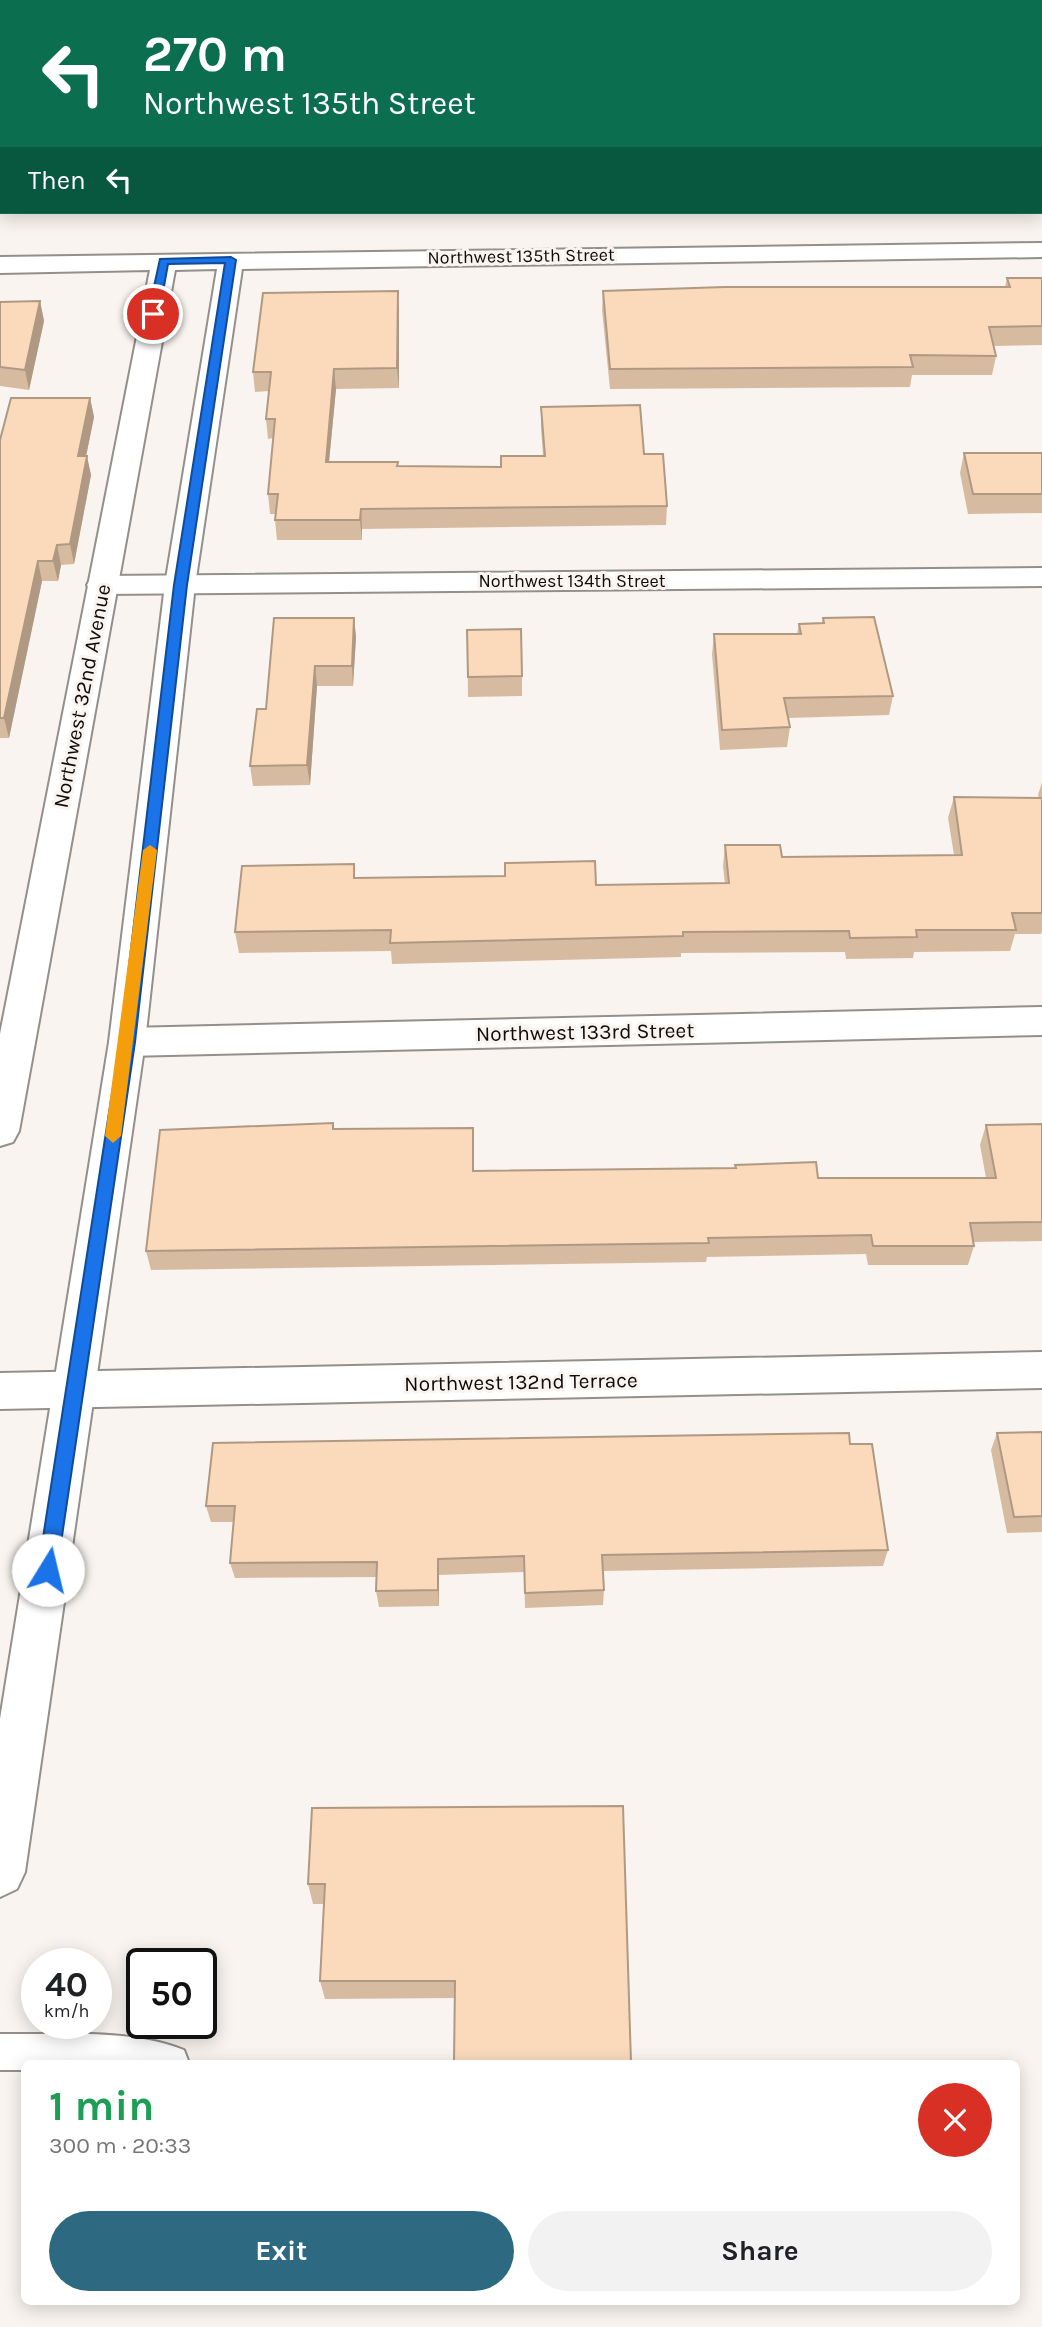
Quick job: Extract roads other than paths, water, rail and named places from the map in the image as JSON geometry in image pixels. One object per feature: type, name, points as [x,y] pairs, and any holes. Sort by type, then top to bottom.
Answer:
[{"type":"main road","name":"Northwest 135th Street","points":[[0,265],[1042,250]]},
{"type":"main road","points":[[0,1872],[76,1391],[127,1042],[180,585],[231,260]]},
{"type":"main road","name":"Northwest 32nd Avenue","points":[[0,1131],[164,261]]},
{"type":"main road","name":"Northwest 134th Street","points":[[102,585],[1042,578]]},
{"type":"main road","name":"Northwest 133rd Street","points":[[127,1042],[1042,1021]]},
{"type":"main road","name":"Northwest 132nd Terrace","points":[[0,1391],[1042,1370]]},
{"type":"lane","points":[[0,2052],[111,2054],[151,2060]]}]
